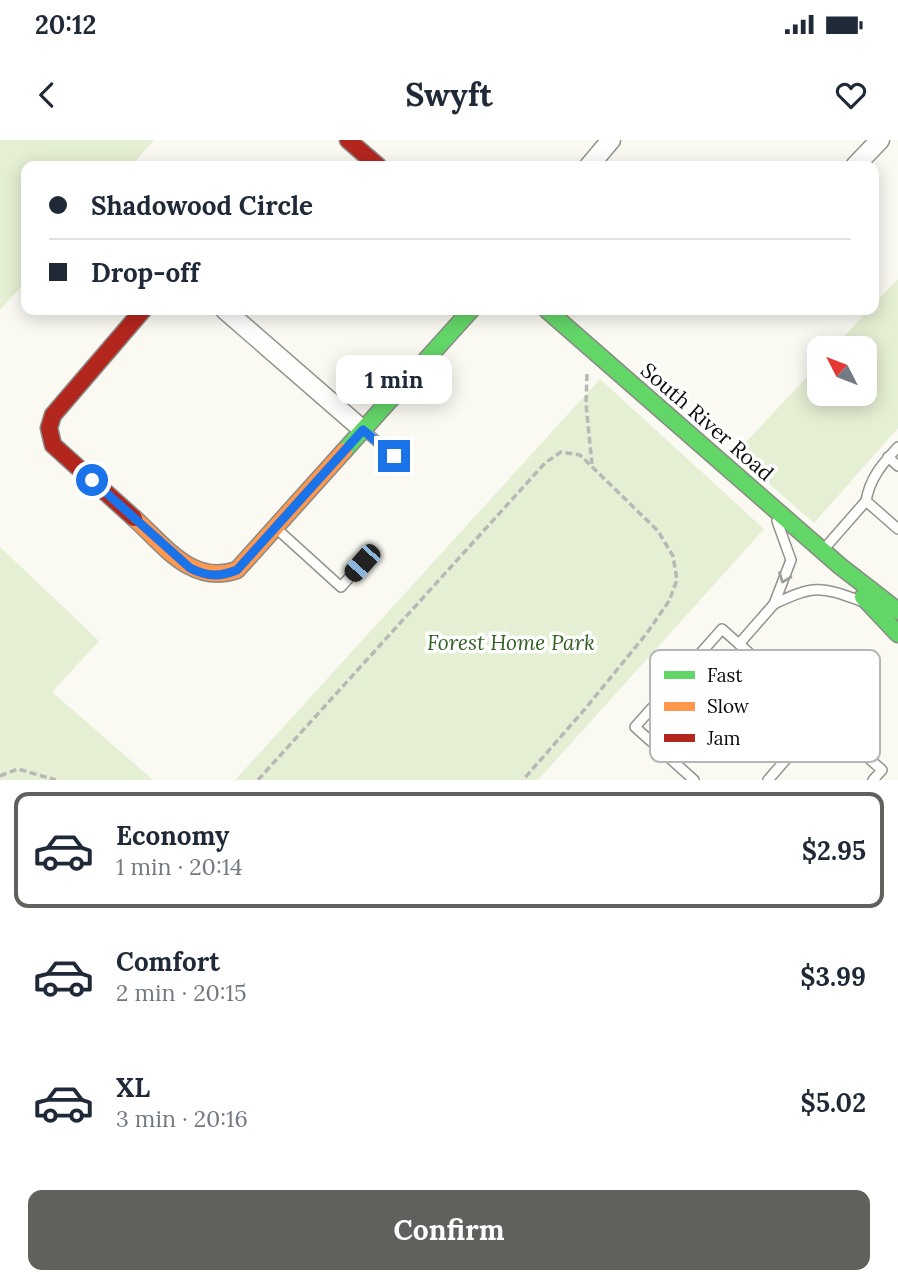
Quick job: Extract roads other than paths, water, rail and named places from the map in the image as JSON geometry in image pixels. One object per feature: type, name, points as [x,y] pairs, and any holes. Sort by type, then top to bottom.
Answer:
[{"type":"street","points":[[348,140],[372,161]]},
{"type":"street","points":[[600,161],[611,140]]},
{"type":"street","points":[[861,161],[880,140]]},
{"type":"street","points":[[139,315],[53,415],[49,428],[53,445],[190,568],[206,576],[223,576],[237,570],[466,315]]},
{"type":"street","points":[[231,315],[363,430]]},
{"type":"street","name":"South River Road","points":[[553,315],[839,566],[898,611]]},
{"type":"street","name":"South River Road","points":[[839,566],[867,603],[898,634]]},
{"type":"lane","points":[[363,430],[394,456]]},
{"type":"lane","points":[[822,551],[866,501],[869,485],[878,469],[898,447]]},
{"type":"lane","points":[[888,457],[898,466]]},
{"type":"lane","points":[[866,501],[898,529]]},
{"type":"lane","points":[[739,644],[774,604],[791,560],[771,506]]},
{"type":"lane","points":[[275,528],[341,587],[362,563]]},
{"type":"lane","points":[[774,604],[803,590],[827,589],[867,603]]},
{"type":"lane","points":[[703,650],[722,629],[746,650]]},
{"type":"lane","points":[[650,710],[635,727],[650,740]]},
{"type":"lane","points":[[674,762],[694,780]]},
{"type":"lane","points":[[768,780],[784,762]]},
{"type":"lane","points":[[873,762],[882,770],[873,780]]},
{"type":"park label","name":"Forest Home Park","points":[[511,643]]}]
